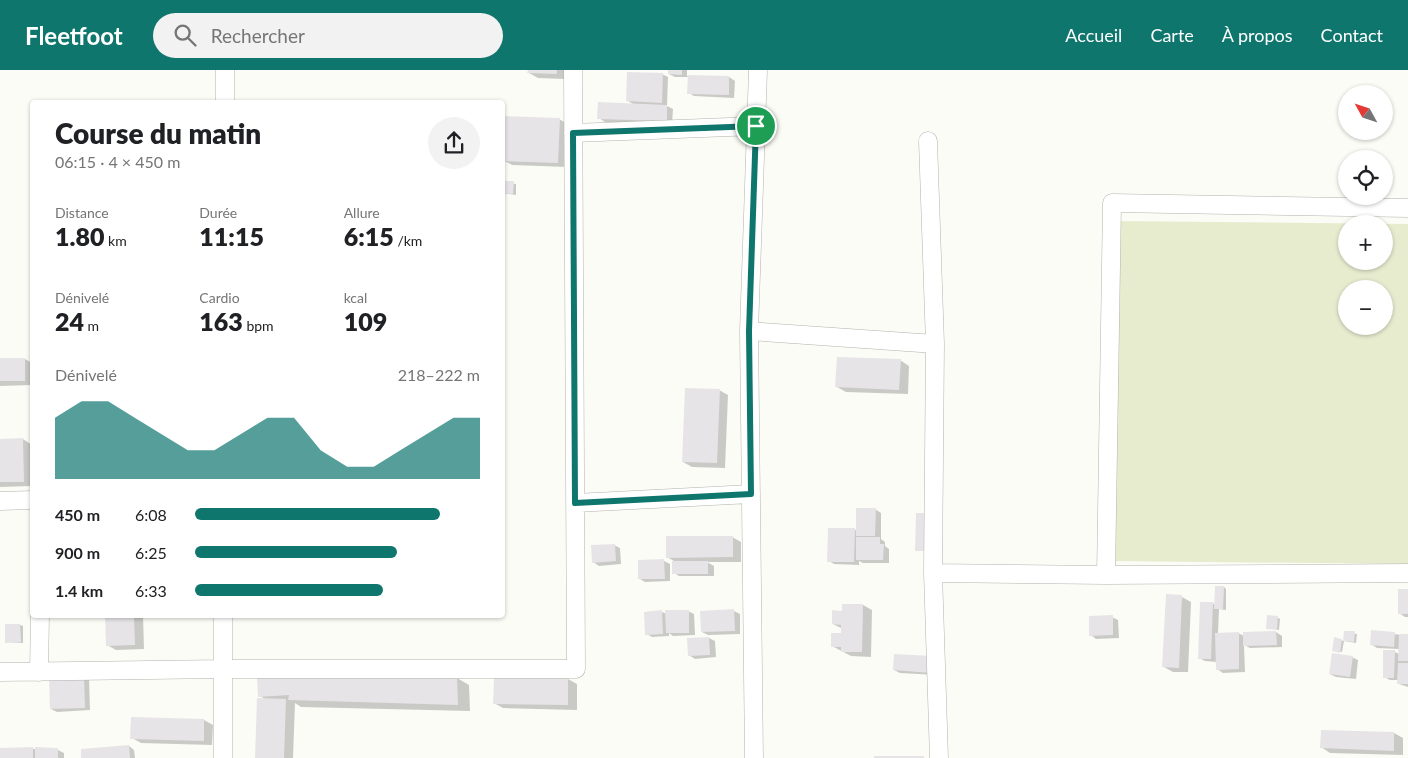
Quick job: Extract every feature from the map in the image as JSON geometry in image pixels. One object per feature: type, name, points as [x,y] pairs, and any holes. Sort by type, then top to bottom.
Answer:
[{"type":"street","points":[[225,70],[225,100]]},
{"type":"street","points":[[0,672],[223,669],[576,669],[573,70]]},
{"type":"street","points":[[754,758],[749,331],[758,70]]},
{"type":"street","points":[[573,133],[756,126]]},
{"type":"street","points":[[928,141],[935,344],[934,572],[939,758]]},
{"type":"street","points":[[1106,575],[1112,203],[1408,208]]},
{"type":"street","points":[[749,331],[935,344]]},
{"type":"street","points":[[575,503],[751,494]]},
{"type":"street","points":[[0,501],[30,500]]},
{"type":"street","points":[[934,572],[1106,575],[1408,573]]},
{"type":"street","points":[[39,672],[40,618]]},
{"type":"street","points":[[223,618],[224,758]]},
{"type":"green space","points":[[1116,221],[1338,223],[1338,270],[1393,270],[1393,224],[1408,224],[1408,564],[1110,561]]},
{"type":"building","points":[[528,70],[557,70],[557,74],[527,73]]},
{"type":"building","points":[[668,70],[682,70],[682,75],[668,74]]},
{"type":"building","points":[[627,72],[663,73],[662,103],[626,101]]},
{"type":"building","points":[[688,75],[729,76],[729,95],[687,94]]},
{"type":"building","points":[[598,102],[667,105],[667,121],[597,119]]},
{"type":"building","points":[[505,116],[560,118],[558,163],[505,161]]},
{"type":"building","points":[[505,181],[514,181],[513,194],[505,193]]},
{"type":"building","points":[[837,357],[901,359],[899,390],[835,387]]},
{"type":"building","points":[[0,358],[25,358],[25,381],[0,381]]},
{"type":"building","points":[[685,388],[720,389],[717,463],[682,462]]},
{"type":"building","points":[[23,438],[24,482],[0,482],[0,439]]},
{"type":"building","points":[[856,508],[876,508],[875,536],[856,536]]},
{"type":"building","points":[[916,513],[932,513],[931,551],[915,551]]},
{"type":"building","points":[[828,528],[855,528],[854,562],[827,562]]},
{"type":"building","points":[[666,536],[733,536],[733,557],[666,558]]},
{"type":"building","points":[[856,537],[880,537],[880,544],[884,544],[883,560],[856,560]]},
{"type":"building","points":[[615,544],[616,561],[592,563],[591,545]]},
{"type":"building","points":[[664,559],[665,579],[638,579],[638,560]]},
{"type":"building","points":[[672,561],[708,561],[708,574],[672,574]]},
{"type":"building","points":[[1215,586],[1224,586],[1223,609],[1214,609]]},
{"type":"building","points":[[1398,589],[1408,589],[1408,614],[1398,614]]},
{"type":"building","points":[[1166,594],[1182,595],[1179,668],[1162,667]]},
{"type":"building","points":[[1200,602],[1213,602],[1211,659],[1198,659]]},
{"type":"building","points":[[842,604],[863,604],[862,652],[841,652],[841,647],[831,647],[831,633],[841,633],[841,625],[832,624],[832,610],[842,611]]},
{"type":"building","points":[[734,609],[735,631],[701,632],[700,611]]},
{"type":"building","points":[[662,610],[663,634],[645,635],[644,612]]},
{"type":"building","points":[[665,610],[689,610],[689,633],[666,633]]},
{"type":"building","points":[[1113,615],[1113,635],[1089,636],[1089,616]]},
{"type":"building","points":[[1267,615],[1278,616],[1277,630],[1266,629]]},
{"type":"building","points":[[105,618],[134,618],[135,645],[106,646]]},
{"type":"building","points":[[5,624],[20,624],[21,642],[5,643]]},
{"type":"building","points":[[1371,630],[1395,632],[1394,647],[1370,645]]},
{"type":"building","points":[[1276,631],[1277,645],[1243,646],[1243,632]]},
{"type":"building","points":[[1344,631],[1355,631],[1354,642],[1343,641]]},
{"type":"building","points":[[1239,632],[1239,669],[1216,670],[1215,633]]},
{"type":"building","points":[[1399,634],[1408,634],[1408,661],[1398,661]]},
{"type":"building","points":[[709,637],[710,655],[688,656],[687,638]]},
{"type":"building","points":[[1334,637],[1342,639],[1340,653],[1332,651]]},
{"type":"building","points":[[1383,650],[1395,650],[1394,678],[1383,678]]},
{"type":"building","points":[[1332,653],[1353,656],[1350,677],[1329,674]]},
{"type":"building","points":[[894,654],[932,656],[931,673],[893,670]]},
{"type":"building","points":[[1398,663],[1408,663],[1408,684],[1397,684]]},
{"type":"building","points":[[84,675],[85,708],[50,709],[49,676]]},
{"type":"building","points":[[257,677],[457,677],[458,705],[288,700],[289,695],[258,697]]},
{"type":"building","points":[[568,677],[568,705],[493,704],[494,678]]},
{"type":"building","points":[[257,698],[286,699],[284,758],[255,758]]},
{"type":"building","points":[[131,717],[204,719],[204,741],[130,739]]},
{"type":"building","points":[[1321,730],[1394,732],[1394,751],[1320,748]]},
{"type":"building","points":[[129,745],[130,758],[81,758],[81,749]]},
{"type":"building","points":[[33,747],[33,758],[0,758],[0,748]]},
{"type":"building","points":[[35,747],[58,748],[58,758],[35,758]]},
{"type":"building","points":[[874,756],[924,756],[924,758],[874,758]]},
{"type":"route","points":[[756,126],[749,331],[751,494],[575,503],[573,133],[756,126]]}]
